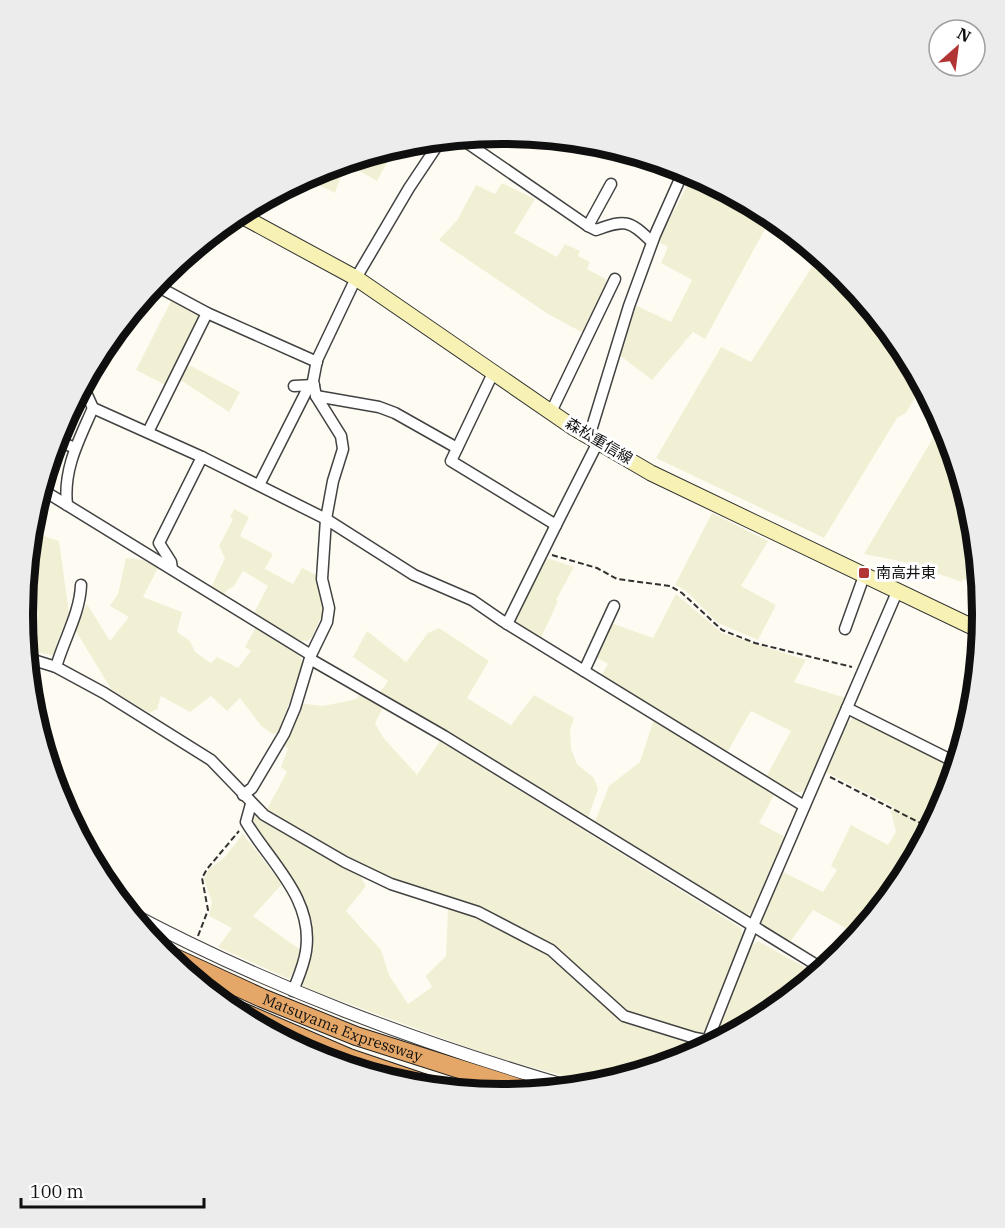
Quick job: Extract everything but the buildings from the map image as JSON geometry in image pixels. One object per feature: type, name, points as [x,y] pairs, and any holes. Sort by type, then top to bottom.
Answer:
[{"type":"highway","name":"Matsuyama Expressway","points":[[192,966],[262,998],[356,1036],[506,1084]]},
{"type":"highway","name":"Matsuyama Expressway","points":[[294,1035],[346,1057]]},
{"type":"main road","name":"森松重信線","points":[[249,220],[356,278],[551,412],[651,473],[972,627]]},
{"type":"street","points":[[472,146],[588,226],[596,230],[615,222],[628,223],[652,243]]},
{"type":"street","points":[[259,485],[313,389],[317,362],[356,278],[434,150]]},
{"type":"street","points":[[507,624],[556,525],[594,440],[614,352],[652,243],[680,179]]},
{"type":"street","points":[[588,226],[611,184]]},
{"type":"street","points":[[551,412],[615,279]]},
{"type":"street","points":[[163,290],[207,313],[317,362]]},
{"type":"street","points":[[148,432],[207,313]]},
{"type":"street","points":[[494,371],[451,461],[556,525]]},
{"type":"street","points":[[294,386],[313,389],[395,413],[457,448]]},
{"type":"street","points":[[243,795],[252,788],[284,734],[311,657],[327,622],[329,608],[322,579],[326,519],[333,481],[343,449],[341,436],[313,389]]},
{"type":"street","points":[[87,396],[93,408],[259,485],[326,519],[414,575],[472,600],[507,624],[804,806]]},
{"type":"street","points":[[66,505],[65,485],[75,448],[93,408]]},
{"type":"street","points":[[65,444],[75,448]]},
{"type":"street","points":[[172,569],[171,562],[159,543],[202,457]]},
{"type":"street","points":[[49,494],[815,965]]},
{"type":"street","points":[[845,629],[864,576]]},
{"type":"street","points":[[56,667],[64,638],[80,601],[81,585]]},
{"type":"street","points":[[712,1034],[752,928],[897,592]]},
{"type":"street","points":[[584,671],[614,606]]},
{"type":"street","points":[[36,661],[56,667],[211,760],[264,815],[345,862],[391,884],[447,904],[478,912],[551,950],[624,1016],[699,1040]]},
{"type":"street","points":[[847,708],[949,759]]},
{"type":"street","points":[[251,804],[246,822],[260,845],[285,874],[299,904],[306,936],[306,950],[293,991]]},
{"type":"street","points":[[149,923],[193,946],[293,991],[383,1028],[549,1080]]},
{"type":"path","points":[[542,553],[597,568],[617,579],[670,586],[682,593],[722,630],[765,645],[864,670]]},
{"type":"path","points":[[819,772],[923,824]]},
{"type":"path","points":[[193,946],[208,910],[202,878],[246,822]]},
{"type":"shaded area","points":[[389,158],[377,181],[355,168]]},
{"type":"shaded area","points":[[342,173],[335,193],[316,183]]},
{"type":"shaded area","points":[[502,183],[535,199],[514,233],[557,257],[565,244],[580,251],[578,256],[590,262],[587,269],[606,279],[606,290],[585,334],[548,314],[439,240],[458,219],[476,185],[495,194]]},
{"type":"shaded area","points":[[689,183],[737,207],[766,226],[705,339],[693,332],[652,380],[618,354],[633,304],[671,322],[692,280],[661,263],[668,247],[657,241]]},
{"type":"shaded area","points":[[814,263],[855,304],[875,328],[917,394],[906,413],[897,418],[824,538],[656,458],[721,347],[751,362]]},
{"type":"shaded area","points":[[171,301],[202,317],[167,386],[136,370]]},
{"type":"shaded area","points":[[191,366],[240,392],[229,412],[179,379],[184,368]]},
{"type":"shaded area","points":[[936,433],[956,492],[963,522],[971,581],[963,579],[962,582],[904,562],[864,554]]},
{"type":"shaded area","points":[[234,509],[249,517],[240,536],[273,554],[265,569],[293,584],[302,568],[318,576],[325,617],[322,615],[312,637],[307,641],[296,640],[253,615],[268,586],[243,571],[234,586],[226,591],[223,597],[210,590],[225,558],[219,546],[233,519],[230,517]]},
{"type":"shaded area","points":[[712,513],[768,541],[741,586],[776,605],[758,640],[718,623],[685,590],[675,585]]},
{"type":"shaded area","points":[[40,535],[59,541],[69,613],[54,656],[35,651],[34,583]]},
{"type":"shaded area","points":[[126,558],[143,560],[158,568],[143,597],[182,612],[177,632],[190,641],[195,652],[211,663],[217,657],[238,668],[251,651],[245,647],[256,627],[300,656],[303,665],[278,733],[273,734],[261,726],[240,698],[227,711],[211,696],[190,712],[161,696],[157,709],[149,713],[111,689],[74,628],[87,604],[110,641],[129,617],[110,606],[118,594]]},
{"type":"shaded area","points":[[550,559],[574,567],[556,600],[558,601],[540,640],[512,623],[542,560]]},
{"type":"shaded area","points":[[676,594],[722,633],[806,660],[794,682],[846,698],[807,787],[802,792],[791,792],[766,777],[791,731],[751,711],[726,754],[601,676],[608,664],[594,656],[611,623],[653,638]]},
{"type":"shaded area","points":[[439,628],[489,661],[467,698],[511,725],[534,695],[574,718],[570,730],[571,749],[577,764],[594,778],[598,789],[588,818],[380,692],[388,681],[353,657],[367,631],[406,662],[428,633]]},
{"type":"shaded area","points":[[360,694],[383,708],[375,723],[382,736],[417,775],[440,741],[741,928],[743,940],[702,1036],[625,1012],[555,949],[389,878],[313,838],[267,809],[287,772],[281,767],[288,748],[282,745],[299,703],[323,706],[357,699]]},
{"type":"shaded area","points":[[855,717],[948,763],[924,822],[909,849],[875,900],[855,924],[849,930],[813,910],[789,943],[764,928],[761,922],[781,871],[823,892],[837,870],[831,866],[851,825],[888,845],[896,832],[891,812],[894,807],[824,771],[846,724]]},
{"type":"shaded area","points":[[654,719],[775,793],[759,823],[785,837],[755,910],[746,916],[594,824],[609,786],[640,762]]},
{"type":"shaded area","points":[[254,816],[361,877],[366,886],[346,911],[381,950],[389,975],[408,1004],[432,987],[426,976],[446,956],[448,907],[478,915],[548,953],[612,1012],[696,1042],[624,1068],[571,1078],[491,1056],[303,987],[302,901],[294,882],[250,823]]},
{"type":"shaded area","points":[[243,834],[282,884],[253,916],[302,951],[300,961],[289,979],[218,947],[232,928],[209,916],[212,902],[204,879],[209,869],[224,858]]},
{"type":"shaded area","points":[[758,941],[809,969],[763,1004],[715,1032],[749,948]]},
{"type":"place","name":"南高井東","points":[[864,573]]}]
